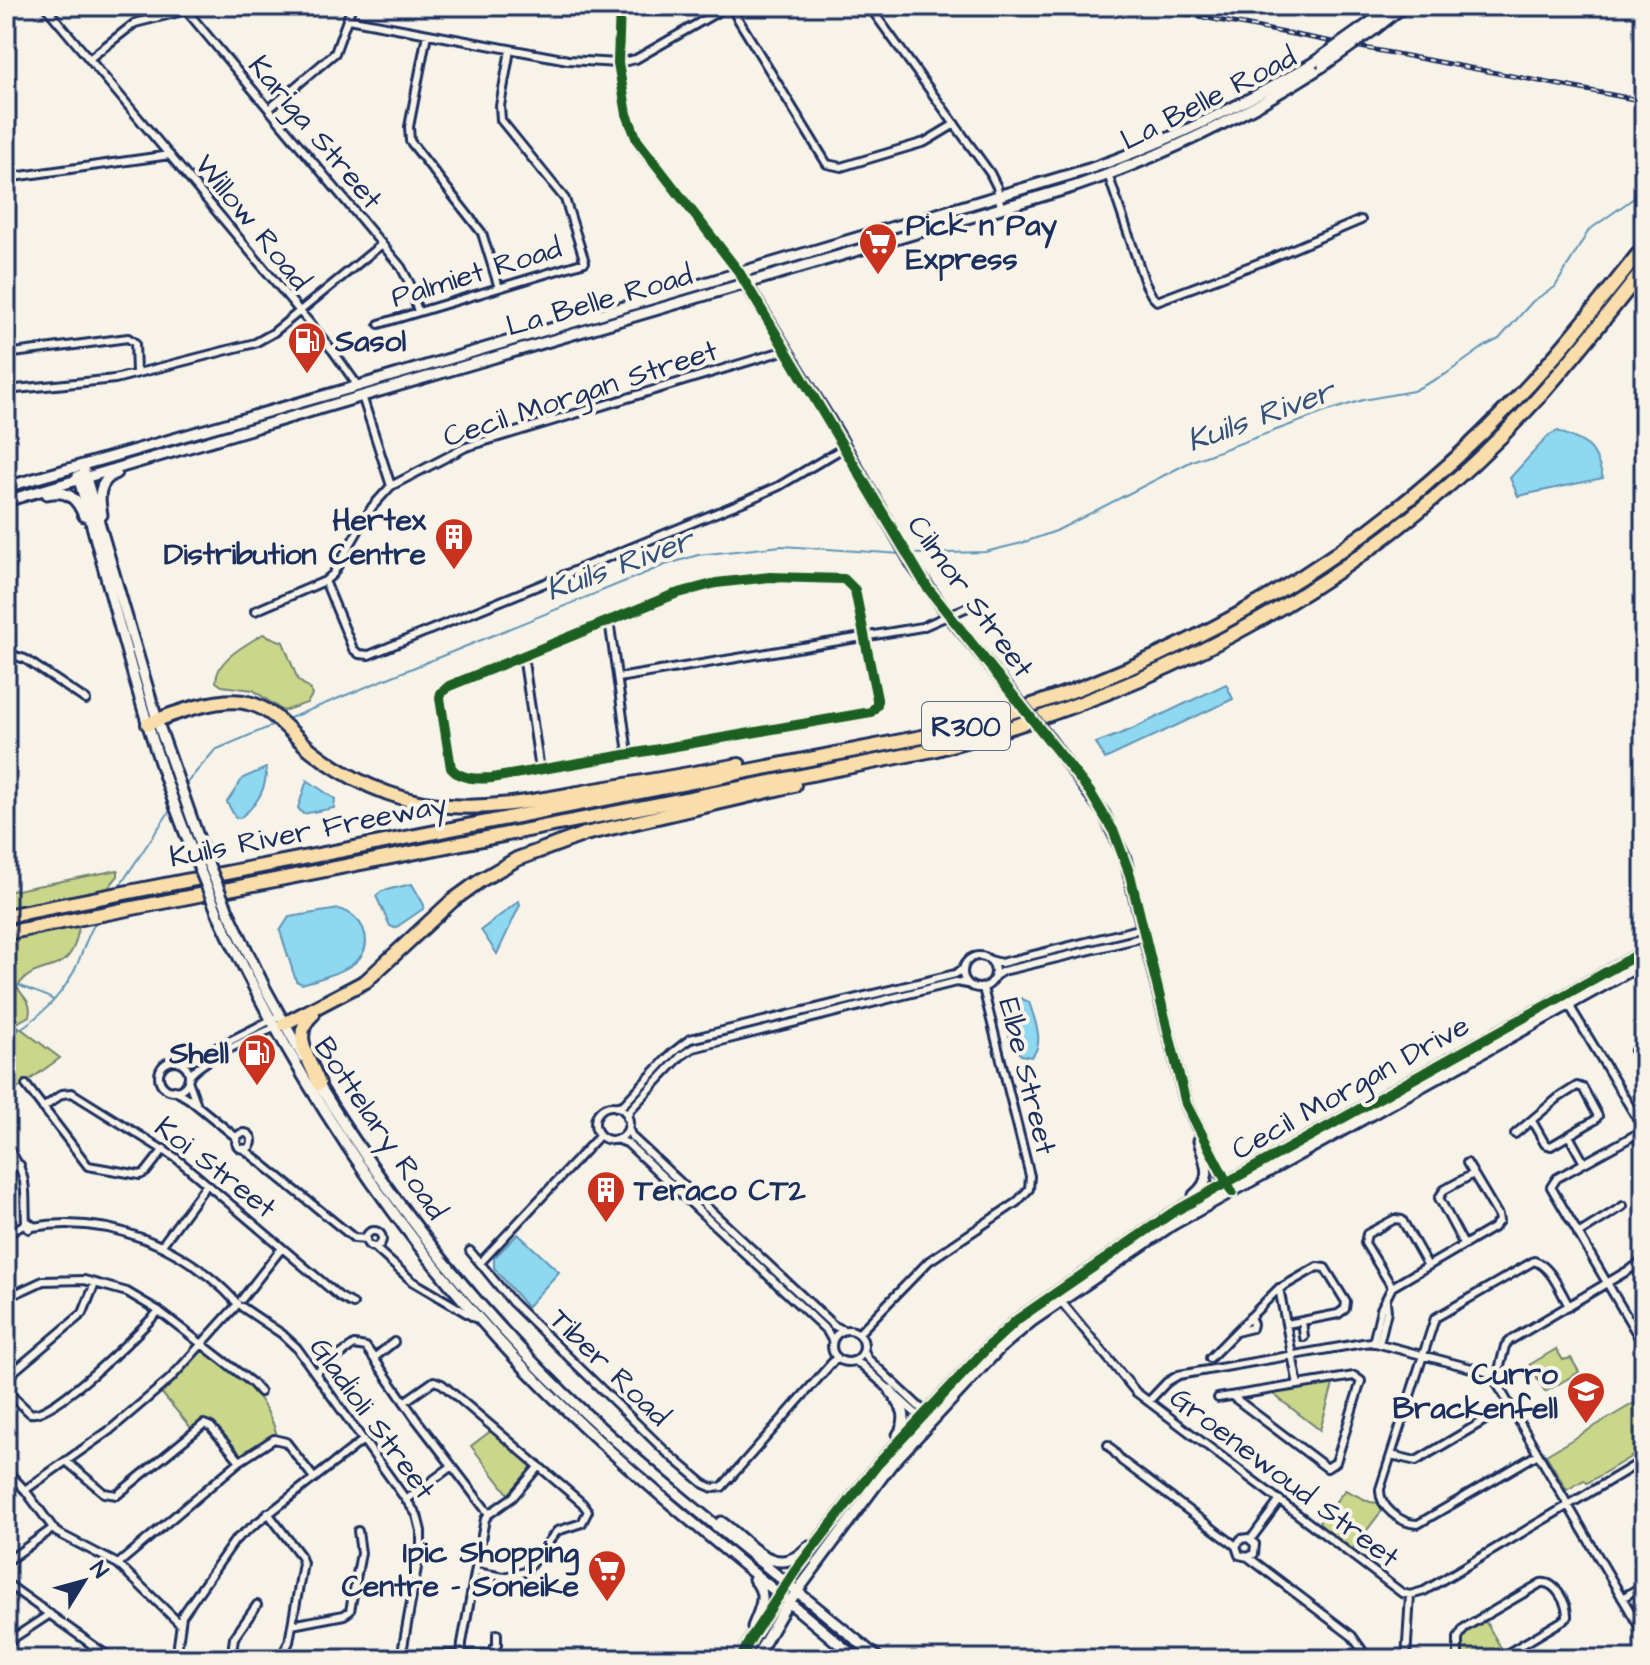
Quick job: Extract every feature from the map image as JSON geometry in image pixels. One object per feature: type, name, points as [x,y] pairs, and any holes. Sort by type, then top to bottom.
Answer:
[{"type":"highway","name":"Kuils River Freeway","points":[[6,916],[875,747],[969,726],[1069,694],[1182,645],[1256,606],[1386,518],[1487,429],[1539,374],[1644,247]]},
{"type":"highway","name":"Kuils River Freeway","points":[[7,933],[933,750],[1017,727],[1123,688],[1211,647],[1313,588],[1399,526],[1484,452],[1545,389],[1644,269]]},
{"type":"highway","points":[[152,722],[220,702],[259,706],[342,771],[385,792],[430,804],[486,807],[839,748],[875,747]]},
{"type":"highway","points":[[277,1022],[324,1004],[366,981],[452,901],[497,870],[532,852],[585,834],[820,779],[877,761]]},
{"type":"highway","points":[[319,1084],[302,1045],[301,1032],[306,1020],[324,1004]]},
{"type":"main road","name":"La Belle Road","points":[[1373,25],[1391,6]]},
{"type":"main road","name":"La Belle Road","points":[[6,501],[1108,175],[1210,131],[1261,104],[1404,6]]},
{"type":"main road","name":"La Belle Road","points":[[6,487],[358,386],[1104,164],[1231,110],[1318,64]]},
{"type":"main road","name":"Cilmor Street","points":[[739,272],[913,566],[949,616],[1090,792],[1114,832],[1125,858],[1178,1077],[1193,1122],[1229,1187]]},
{"type":"main road","points":[[102,548],[99,496],[104,481],[113,474],[186,448]]},
{"type":"main road","name":"Bottelary Road","points":[[79,465],[152,722],[162,771],[184,832],[229,913],[277,1022],[383,1181],[466,1288],[567,1396],[684,1498],[879,1659]]},
{"type":"main road","points":[[29,494],[40,496],[60,492],[71,495],[80,505],[102,548]]},
{"type":"main road","name":"Bottelary Road","points":[[152,722],[171,763],[192,824],[218,914],[320,1108],[424,1254],[482,1322],[581,1424],[857,1659]]},
{"type":"main road","name":"Cecil Morgan Drive","points":[[1058,1297],[1229,1187],[1644,951]]},
{"type":"main road","name":"Cecil Morgan Drive","points":[[751,1638],[787,1583],[878,1464],[1058,1297],[1155,1223],[1186,1205],[1229,1187],[1644,963]]},
{"type":"main road","points":[[1186,1205],[1204,1186],[1208,1176],[1193,1122]]},
{"type":"main road","points":[[878,1464],[905,1423],[902,1408],[890,1390]]},
{"type":"main road","name":"Cecil Morgan Drive","points":[[755,1659],[789,1602],[927,1419]]},
{"type":"main road","points":[[684,1498],[767,1558],[781,1562],[802,1553],[860,1486]]},
{"type":"main road","points":[[718,1542],[762,1591],[764,1598],[751,1638],[740,1659]]},
{"type":"street","name":"Willow Road","points":[[45,6],[333,351],[358,386],[391,486]]},
{"type":"street","points":[[89,59],[132,24],[203,6]]},
{"type":"street","points":[[269,109],[335,53],[352,6]]},
{"type":"street","name":"Cilmor Street","points":[[620,6],[618,63],[627,114],[637,140],[739,272]]},
{"type":"street","points":[[348,19],[568,60],[618,63],[636,59],[729,6],[827,164],[845,166],[925,142],[955,124]]},
{"type":"street","points":[[869,6],[991,174],[1000,196],[1001,208]]},
{"type":"street","name":"Kariga Street","points":[[186,10],[406,274],[418,312]]},
{"type":"street","points":[[427,34],[409,127],[410,141],[481,231],[499,288]]},
{"type":"street","name":"Palmiet Road","points":[[379,324],[585,262],[565,199],[501,120],[500,106],[510,50]]},
{"type":"street","points":[[6,178],[170,155]]},
{"type":"street","points":[[1104,164],[1145,283],[1157,301],[1361,220]]},
{"type":"street","name":"Kariga Street","points":[[6,390],[115,379],[255,343],[273,333],[382,244]]},
{"type":"street","points":[[6,354],[128,338],[135,343],[136,373]]},
{"type":"street","name":"Cecil Morgan Street","points":[[325,581],[333,574],[372,507],[391,486],[473,444],[786,350]]},
{"type":"street","points":[[255,611],[325,581],[353,649],[359,654],[369,655],[750,499],[779,486],[845,447]]},
{"type":"street","points":[[770,577],[844,579],[855,590],[864,635],[877,699],[877,705],[871,712],[481,779],[459,775],[448,760],[441,693],[449,686],[675,594],[716,583],[770,577]]},
{"type":"street","points":[[618,678],[922,627],[968,607]]},
{"type":"street","points":[[609,620],[628,753]]},
{"type":"street","points":[[6,653],[25,659],[86,700]]},
{"type":"street","points":[[523,655],[540,770]]},
{"type":"street","points":[[927,1419],[861,1364],[837,1357],[828,1332],[627,1143],[600,1135],[595,1125],[597,1116],[604,1108],[625,1103],[672,1053],[690,1039],[955,974],[973,957],[982,956],[1001,963],[1144,933]]},
{"type":"street","points":[[627,1118],[631,1108],[681,1056],[693,1048],[957,982],[983,988],[1000,971],[1144,933]]},
{"type":"street","points":[[990,960],[995,976]]},
{"type":"street","points":[[963,969],[967,984]]},
{"type":"street","name":"Elbe Street","points":[[859,1333],[924,1265],[1017,1202],[1029,1189],[1030,1176],[983,988]]},
{"type":"street","points":[[1563,995],[1644,1130],[1555,1179],[1551,1187],[1644,1346]]},
{"type":"street","points":[[277,1022],[194,1059],[169,1062],[160,1071],[162,1084],[197,1105],[237,1138],[238,1145],[354,1238],[366,1239]]},
{"type":"street","points":[[174,1090],[183,1087],[204,1064],[277,1022]]},
{"type":"street","points":[[1644,1043],[1635,1051],[1644,1068]]},
{"type":"street","points":[[181,1062],[187,1068],[197,1105]]},
{"type":"street","points":[[26,1085],[88,1166],[140,1175],[164,1149]]},
{"type":"street","points":[[1515,1134],[1575,1086],[1580,1086],[1598,1117],[1548,1146],[1532,1121]]},
{"type":"street","name":"Koi Street","points":[[43,1108],[65,1093],[72,1093],[164,1149],[340,1297],[353,1304]]},
{"type":"street","points":[[616,1107],[627,1118],[632,1137],[833,1326],[859,1333],[867,1358],[927,1419]]},
{"type":"street","points":[[616,1139],[628,1128]]},
{"type":"street","points":[[237,1138],[247,1134],[260,1160]]},
{"type":"street","points":[[470,1251],[480,1263],[600,1135]]},
{"type":"street","points":[[1569,1136],[1584,1163]]},
{"type":"street","points":[[244,1149],[252,1143]]},
{"type":"street","points":[[6,1145],[25,1178],[28,1225]]},
{"type":"street","points":[[1376,1343],[1387,1311],[1386,1297],[1392,1287],[1493,1228],[1499,1221],[1467,1163]]},
{"type":"street","points":[[6,1172],[20,1165]]},
{"type":"street","points":[[1464,1245],[1439,1198],[1444,1190],[1473,1174]]},
{"type":"street","points":[[162,1245],[207,1184]]},
{"type":"street","points":[[1578,1234],[1623,1206]]},
{"type":"street","points":[[1392,1287],[1365,1243],[1367,1234],[1399,1218],[1428,1266]]},
{"type":"street","name":"Gladioli Street","points":[[6,1235],[28,1225],[96,1225],[162,1245],[293,1344],[419,1520],[422,1541],[403,1657]]},
{"type":"street","points":[[366,1239],[371,1232],[378,1233],[381,1242],[374,1247]]},
{"type":"street","points":[[366,1239],[368,1245],[412,1281],[482,1322]]},
{"type":"street","points":[[25,1490],[110,1430],[165,1384],[241,1303],[282,1248]]},
{"type":"street","points":[[1538,1454],[1422,1523],[1408,1523],[1384,1506],[1380,1498],[1380,1489],[1435,1318],[1529,1262],[1537,1261],[1543,1265],[1569,1306]]},
{"type":"street","points":[[1644,1261],[1509,1341],[1505,1346],[1497,1386],[1644,1635]]},
{"type":"street","name":"Tiber Road","points":[[480,1263],[512,1302],[665,1451],[710,1488],[719,1488],[727,1482],[837,1357]]},
{"type":"street","points":[[1210,1358],[1279,1288],[1322,1266],[1346,1302],[1345,1309],[1338,1314],[1287,1324]]},
{"type":"street","points":[[6,1298],[39,1282],[84,1280],[135,1295],[260,1392]]},
{"type":"street","points":[[6,1378],[85,1311],[95,1283]]},
{"type":"street","points":[[1279,1288],[1298,1385]]},
{"type":"street","name":"Groenewoud Street","points":[[1058,1297],[1125,1380],[1149,1401],[1396,1590],[1410,1595],[1424,1591],[1644,1460]]},
{"type":"street","points":[[6,1390],[30,1413],[39,1415],[99,1369],[159,1311]]},
{"type":"street","points":[[1302,1321],[1304,1337]]},
{"type":"street","points":[[832,1340],[843,1330]]},
{"type":"street","points":[[374,1358],[394,1342]]},
{"type":"street","points":[[1149,1401],[1167,1382],[1179,1375],[1376,1343],[1498,1375]]},
{"type":"street","points":[[315,1373],[357,1344],[366,1347],[489,1514]]},
{"type":"street","points":[[854,1361],[864,1350]]},
{"type":"street","points":[[1218,1398],[1354,1376],[1360,1378],[1361,1385],[1336,1462],[1331,1467],[1324,1467],[1232,1396]]},
{"type":"street","points":[[404,1402],[431,1383],[439,1382],[585,1506],[587,1516],[577,1525],[557,1531],[522,1574],[504,1577],[476,1572]]},
{"type":"street","points":[[1391,1455],[1416,1461],[1509,1406]]},
{"type":"street","points":[[66,1461],[104,1493],[117,1495],[204,1424],[211,1427],[240,1461]]},
{"type":"street","points":[[118,1564],[240,1461],[272,1440],[279,1438],[286,1442],[314,1478]]},
{"type":"street","points":[[176,1659],[179,1623],[188,1605],[232,1543],[362,1441]]},
{"type":"street","points":[[1108,1445],[1122,1461],[1236,1546],[1239,1555],[1248,1557],[1352,1636],[1362,1650]]},
{"type":"street","points":[[406,1500],[452,1466]]},
{"type":"street","points":[[461,1657],[485,1519],[513,1497],[539,1466]]},
{"type":"street","points":[[6,1470],[25,1490],[52,1529],[118,1564],[179,1623]]},
{"type":"street","points":[[1251,1539],[1280,1500]]},
{"type":"street","points":[[268,1513],[303,1563],[287,1647],[280,1659]]},
{"type":"street","points":[[6,1562],[52,1529]]},
{"type":"street","points":[[292,1625],[344,1615],[350,1611],[361,1553],[358,1531]]},
{"type":"street","points":[[1236,1546],[1241,1539],[1251,1539]]},
{"type":"street","points":[[1248,1557],[1254,1554],[1256,1547],[1251,1539]]},
{"type":"street","points":[[6,1583],[112,1659]]},
{"type":"street","points":[[1458,1659],[1458,1638],[1464,1628],[1541,1583],[1553,1585],[1568,1610],[1567,1618],[1498,1659]]},
{"type":"street","points":[[1622,1598],[1644,1585]]},
{"type":"street","points":[[1406,1659],[1410,1595]]},
{"type":"street","points":[[231,1659],[234,1638],[257,1605]]},
{"type":"street","points":[[6,1643],[50,1614]]},
{"type":"street","points":[[403,1657],[490,1656],[497,1645],[497,1634]]},
{"type":"green space","points":[[263,634],[283,642],[298,680],[310,689],[312,695],[307,703],[283,711],[253,690],[222,686],[216,682],[217,674],[226,660]]},
{"type":"green space","points":[[118,870],[118,876],[108,888],[6,908],[6,892]]},
{"type":"green space","points":[[79,925],[75,943],[62,962],[35,972],[17,987],[29,1004],[30,1011],[29,1016],[15,1024],[60,1058],[6,1097],[6,940]]},
{"type":"green space","points":[[1556,1349],[1563,1360],[1571,1358],[1579,1372],[1545,1392],[1529,1365]]},
{"type":"green space","points":[[206,1351],[250,1387],[266,1409],[277,1435],[243,1456],[235,1453],[210,1423],[201,1422],[192,1429],[160,1391],[199,1352]]},
{"type":"green space","points":[[1334,1381],[1320,1430],[1272,1392]]},
{"type":"green space","points":[[1641,1399],[1644,1403],[1644,1449],[1587,1483],[1584,1480],[1567,1490],[1546,1455]]},
{"type":"green space","points":[[492,1430],[532,1467],[510,1496],[471,1446]]},
{"type":"green space","points":[[1345,1490],[1378,1503],[1383,1509],[1351,1551],[1317,1525]]},
{"type":"green space","points":[[1484,1619],[1504,1653],[1494,1659],[1460,1659],[1464,1634]]},
{"type":"water","points":[[1558,431],[1589,447],[1603,478],[1518,496],[1510,478],[1549,435]]},
{"type":"water","points":[[1226,684],[1233,699],[1105,759],[1096,743],[1130,730]]},
{"type":"water","points":[[266,768],[263,790],[256,802],[240,818],[235,817],[227,802],[243,778]]},
{"type":"water","points":[[307,780],[335,799],[334,808],[303,814],[298,808]]},
{"type":"water","points":[[412,884],[424,905],[423,909],[395,928],[390,926],[376,896],[382,891]]},
{"type":"water","points":[[519,901],[520,905],[497,954],[481,930]]},
{"type":"water","points":[[339,909],[361,924],[366,941],[364,952],[337,973],[302,984],[296,981],[280,931],[289,917]]},
{"type":"water","points":[[1018,997],[1029,1002],[1038,1031],[1038,1045],[1031,1057],[1021,1055],[1011,1045],[1004,1012],[1008,1004]]},
{"type":"water","points":[[518,1234],[559,1272],[527,1307],[494,1268],[494,1258]]},
{"type":"waterway","name":"Kuils River","points":[[909,554],[985,552],[1022,543],[1056,531],[1192,461],[1328,411],[1363,400],[1413,391],[1446,374],[1499,339],[1533,301],[1555,287],[1589,230],[1634,198],[1644,186]]},
{"type":"waterway","name":"Kuils River","points":[[285,720],[665,565],[698,555],[782,546],[902,554]]},
{"type":"waterway","name":"Kuils River","points":[[184,786],[215,750],[276,724]]},
{"type":"waterway","name":"Kuils River","points":[[117,890],[171,809]]},
{"type":"waterway","name":"Kuils River","points":[[6,1038],[35,1018],[67,984],[96,922]]},
{"type":"waterway","points":[[19,985],[53,1000]]},
{"type":"railway","points":[[1144,6],[1644,101]]},
{"type":"cycle path","points":[[620,6],[618,63],[627,114],[637,140],[739,272],[927,587],[1090,792],[1114,832],[1130,875],[1186,1104],[1232,1192]]},
{"type":"cycle path","points":[[770,577],[844,579],[855,590],[877,699],[877,705],[871,712],[492,778],[465,777],[451,768],[440,698],[449,686],[675,594],[716,583],[770,577]]},
{"type":"cycle path","points":[[740,1659],[795,1571],[878,1464],[1018,1319],[1172,1213],[1644,951]]},
{"type":"place","name":"Pick n Pay Express","points":[[878,276]]},
{"type":"place","name":"Sasol","points":[[307,375]]},
{"type":"place","name":"Hertex Distribution Centre","points":[[454,571]]},
{"type":"place","name":"Shell","points":[[257,1087]]},
{"type":"place","name":"Teraco CT2","points":[[606,1224]]},
{"type":"place","name":"Curro Brackenfell","points":[[1586,1425]]},
{"type":"place","name":"Ipic Shopping Centre - Soneike","points":[[607,1603]]}]
